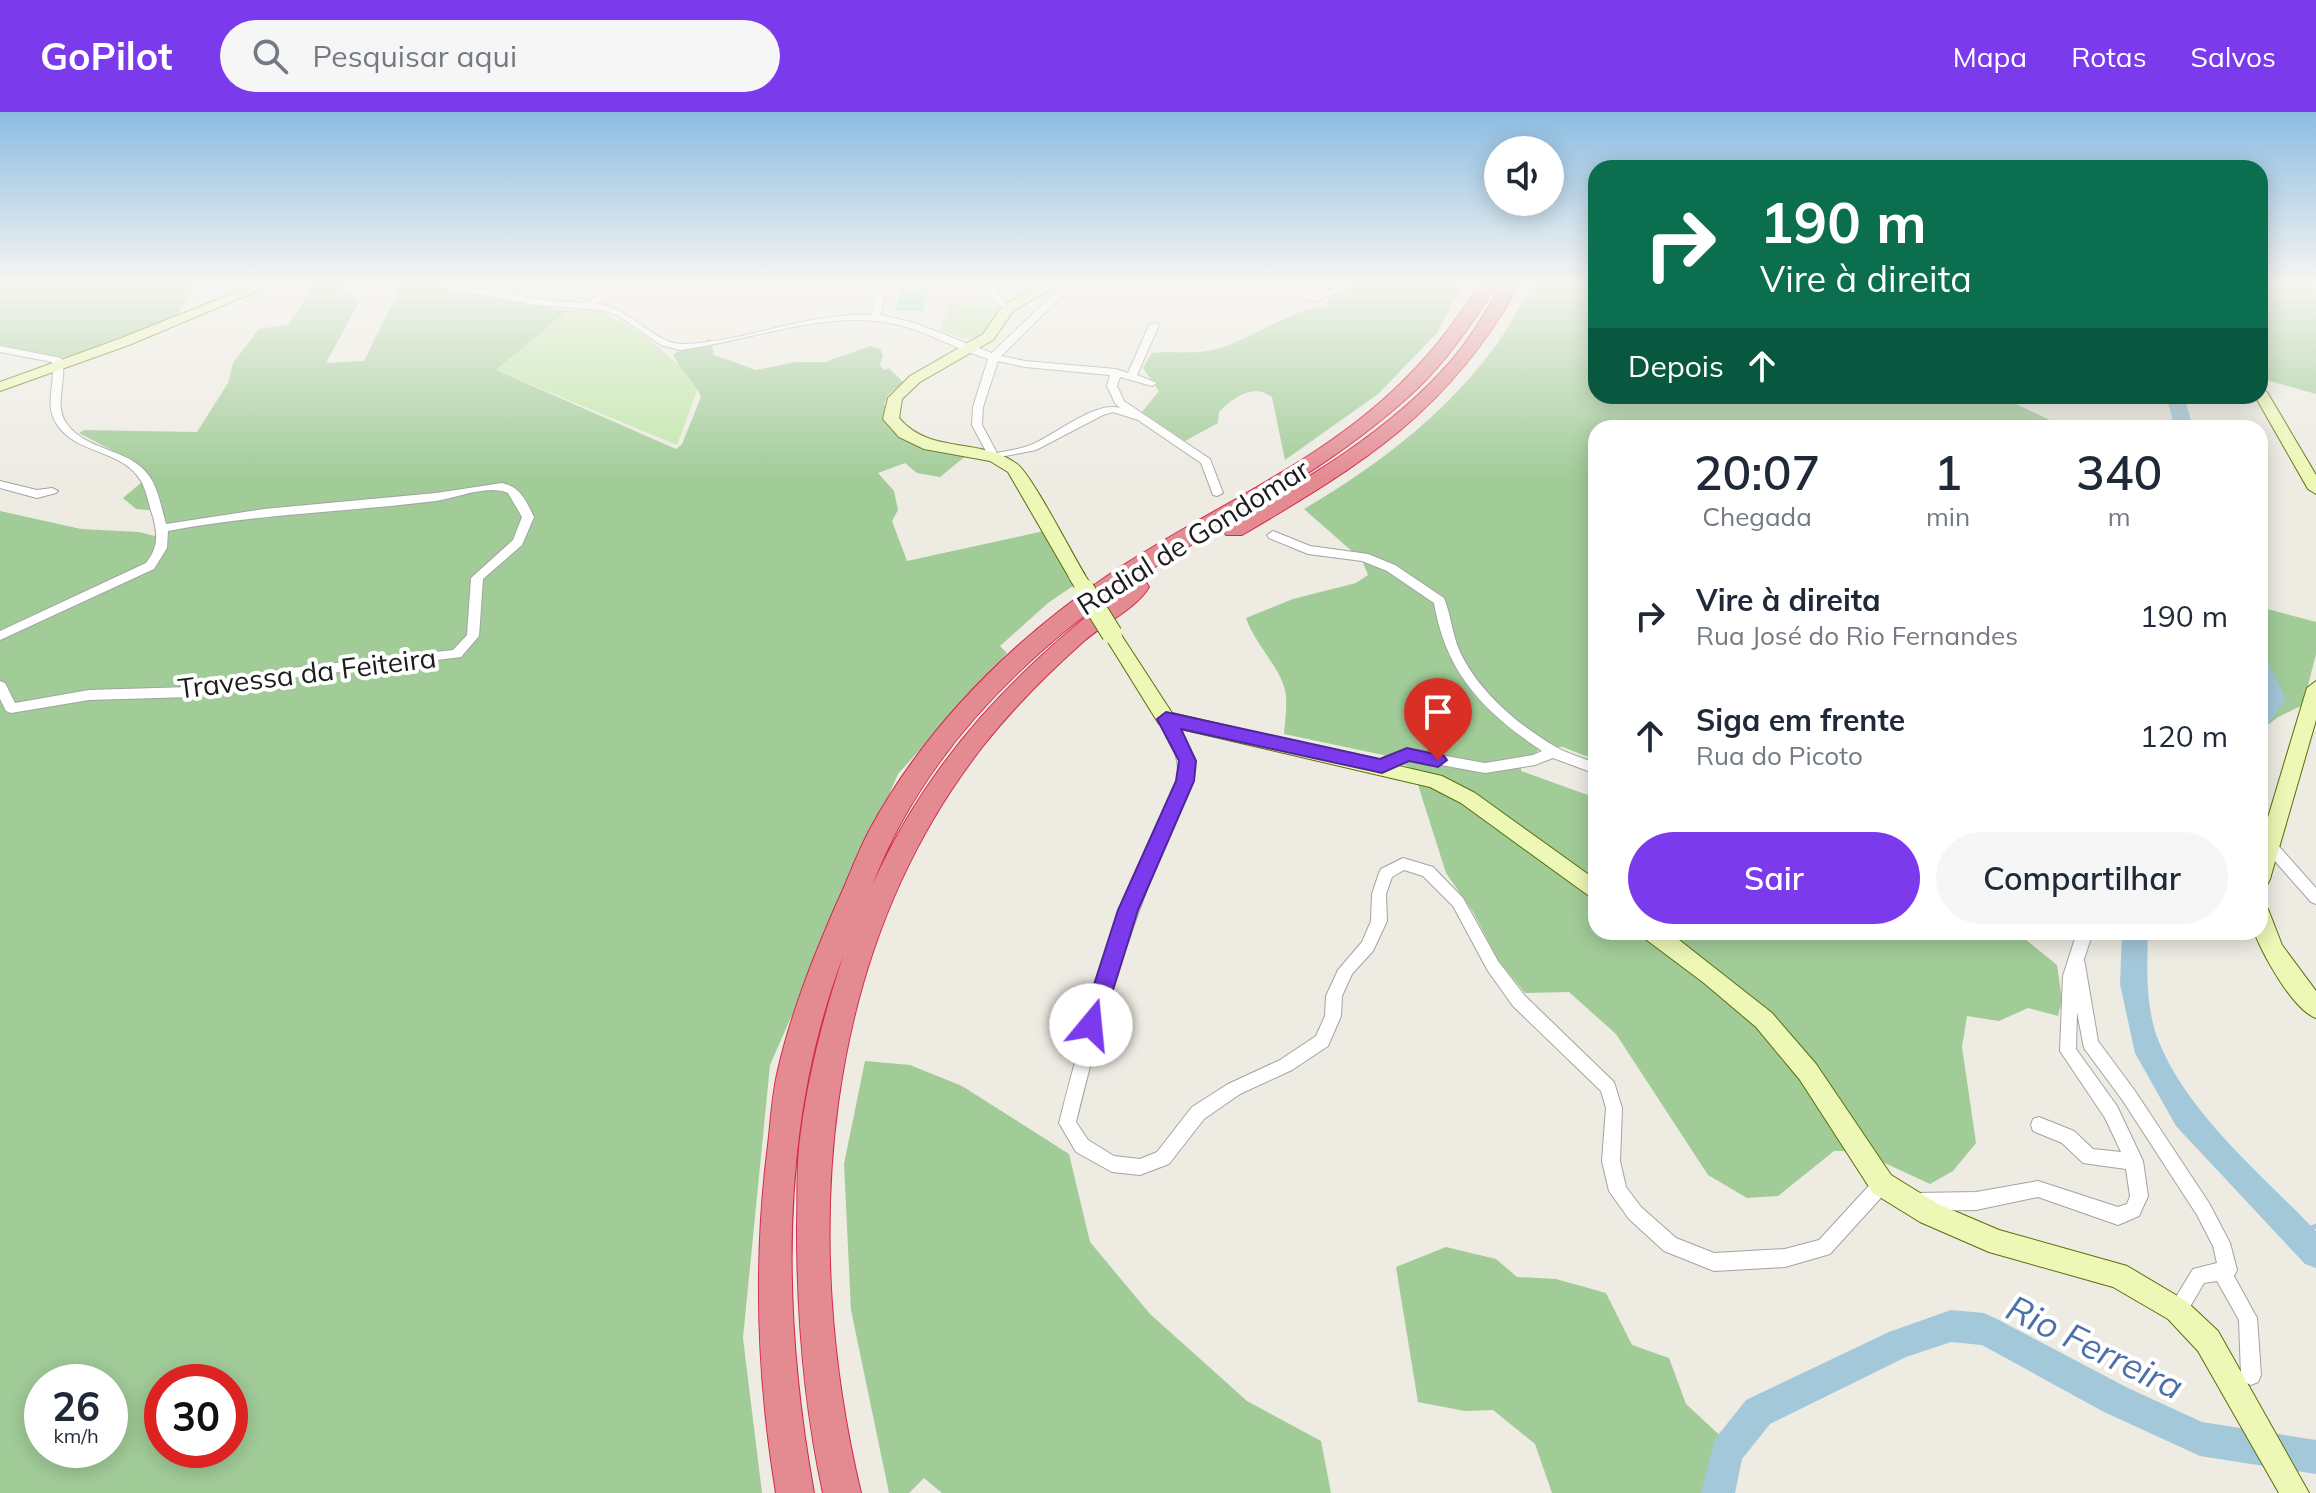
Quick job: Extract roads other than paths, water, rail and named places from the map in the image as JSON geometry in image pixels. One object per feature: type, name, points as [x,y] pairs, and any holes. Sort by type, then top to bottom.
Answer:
[{"type":"highway","name":"Radial de Gondomar","points":[[795,1493],[775,1355],[777,1190],[793,1071],[833,945],[882,830],[963,716],[1007,668],[1066,617],[1118,579],[1279,483],[1371,421],[1421,378],[1445,349]]},
{"type":"highway","name":"Radial de Gondomar","points":[[842,1493],[822,1383],[814,1298],[815,1148],[836,1026],[868,919],[911,831],[984,725],[1027,678],[1079,631],[1137,588],[1360,454],[1407,418],[1438,389],[1471,349]]},
{"type":"main road","points":[[0,387],[99,349]]},
{"type":"main road","points":[[967,349],[915,379],[895,398],[891,419],[904,434],[929,446],[994,457],[1014,469],[1166,719],[1382,766],[1435,781],[1468,798],[1588,886]]},
{"type":"main road","points":[[2267,404],[2316,489]]},
{"type":"main road","points":[[2268,846],[2312,719],[2316,688]]},
{"type":"main road","points":[[2268,938],[2294,982],[2316,1008]]},
{"type":"main road","points":[[1663,940],[1764,1020],[1808,1072],[1882,1184],[1909,1202],[1998,1243],[2118,1275],[2177,1310],[2208,1341],[2295,1493]]},
{"type":"street","points":[[0,636],[150,566],[161,554],[165,536],[148,483],[139,470],[121,456],[70,435],[59,421],[53,405],[59,365],[57,360],[2,349]]},
{"type":"street","points":[[974,349],[994,357],[1116,372],[1152,383]]},
{"type":"street","points":[[1002,349],[994,357],[978,407],[977,425],[994,457],[1032,448],[1099,413],[1113,409],[1138,417]]},
{"type":"street","points":[[1132,376],[1143,349]]},
{"type":"street","points":[[1116,372],[1112,386],[1120,403],[1206,461],[1217,493]]},
{"type":"street","points":[[0,484],[37,494],[52,491]]},
{"type":"street","name":"Travessa da Feiteira","points":[[0,686],[11,708],[89,695],[190,692],[291,673],[457,654],[473,636],[477,578],[518,542],[528,517],[518,497],[507,488],[493,485],[464,494],[162,528]]},
{"type":"street","points":[[1273,535],[1308,550],[1364,557],[1391,568],[1440,601],[1442,625],[1453,651],[1482,697],[1508,723],[1553,752],[1588,766]]},
{"type":"street","points":[[1166,719],[1187,761],[1185,781],[1128,910],[1086,1042],[1067,1123],[1082,1146],[1112,1164],[1140,1167],[1163,1158],[1198,1113],[1234,1089],[1286,1065],[1322,1041],[1333,1016],[1334,996],[1346,970],[1368,946],[1379,921],[1379,894],[1386,873],[1403,864],[1428,871],[1458,902],[1493,966],[1519,1001],[1608,1087],[1614,1108],[1611,1161],[1618,1191],[1635,1213],[1670,1245],[1714,1262],[1785,1258],[1824,1248],[1882,1184]]},
{"type":"street","points":[[1382,766],[1407,754],[1485,768],[1535,760],[1553,752]]},
{"type":"street","points":[[2268,850],[2316,898]]},
{"type":"street","points":[[1909,1202],[1976,1201],[2038,1189],[2118,1216],[2133,1210],[2139,1196],[2134,1161],[2111,1112],[2068,1051],[2071,976],[2083,940]]},
{"type":"street","points":[[2077,962],[2090,1043],[2129,1096],[2203,1209],[2221,1243],[2228,1270],[2199,1275],[2177,1310]]},
{"type":"street","points":[[2039,1125],[2068,1137],[2089,1157],[2134,1161]]},
{"type":"street","points":[[2221,1271],[2248,1318],[2251,1375]]},
{"type":"waterway","name":"Rio Ferreira","points":[[2177,404],[2182,420]]},
{"type":"waterway","name":"Rio Ferreira","points":[[2268,685],[2275,699],[2268,708]]},
{"type":"waterway","name":"Rio Ferreira","points":[[2135,940],[2133,984],[2145,1044],[2186,1116],[2316,1253]]},
{"type":"waterway","points":[[2298,1234],[2316,1226]]},
{"type":"waterway","name":"Rio Ferreira","points":[[1718,1493],[1727,1451],[1758,1412],[1900,1343],[1951,1326],[1984,1329],[2116,1400],[2200,1439],[2316,1457]]}]
